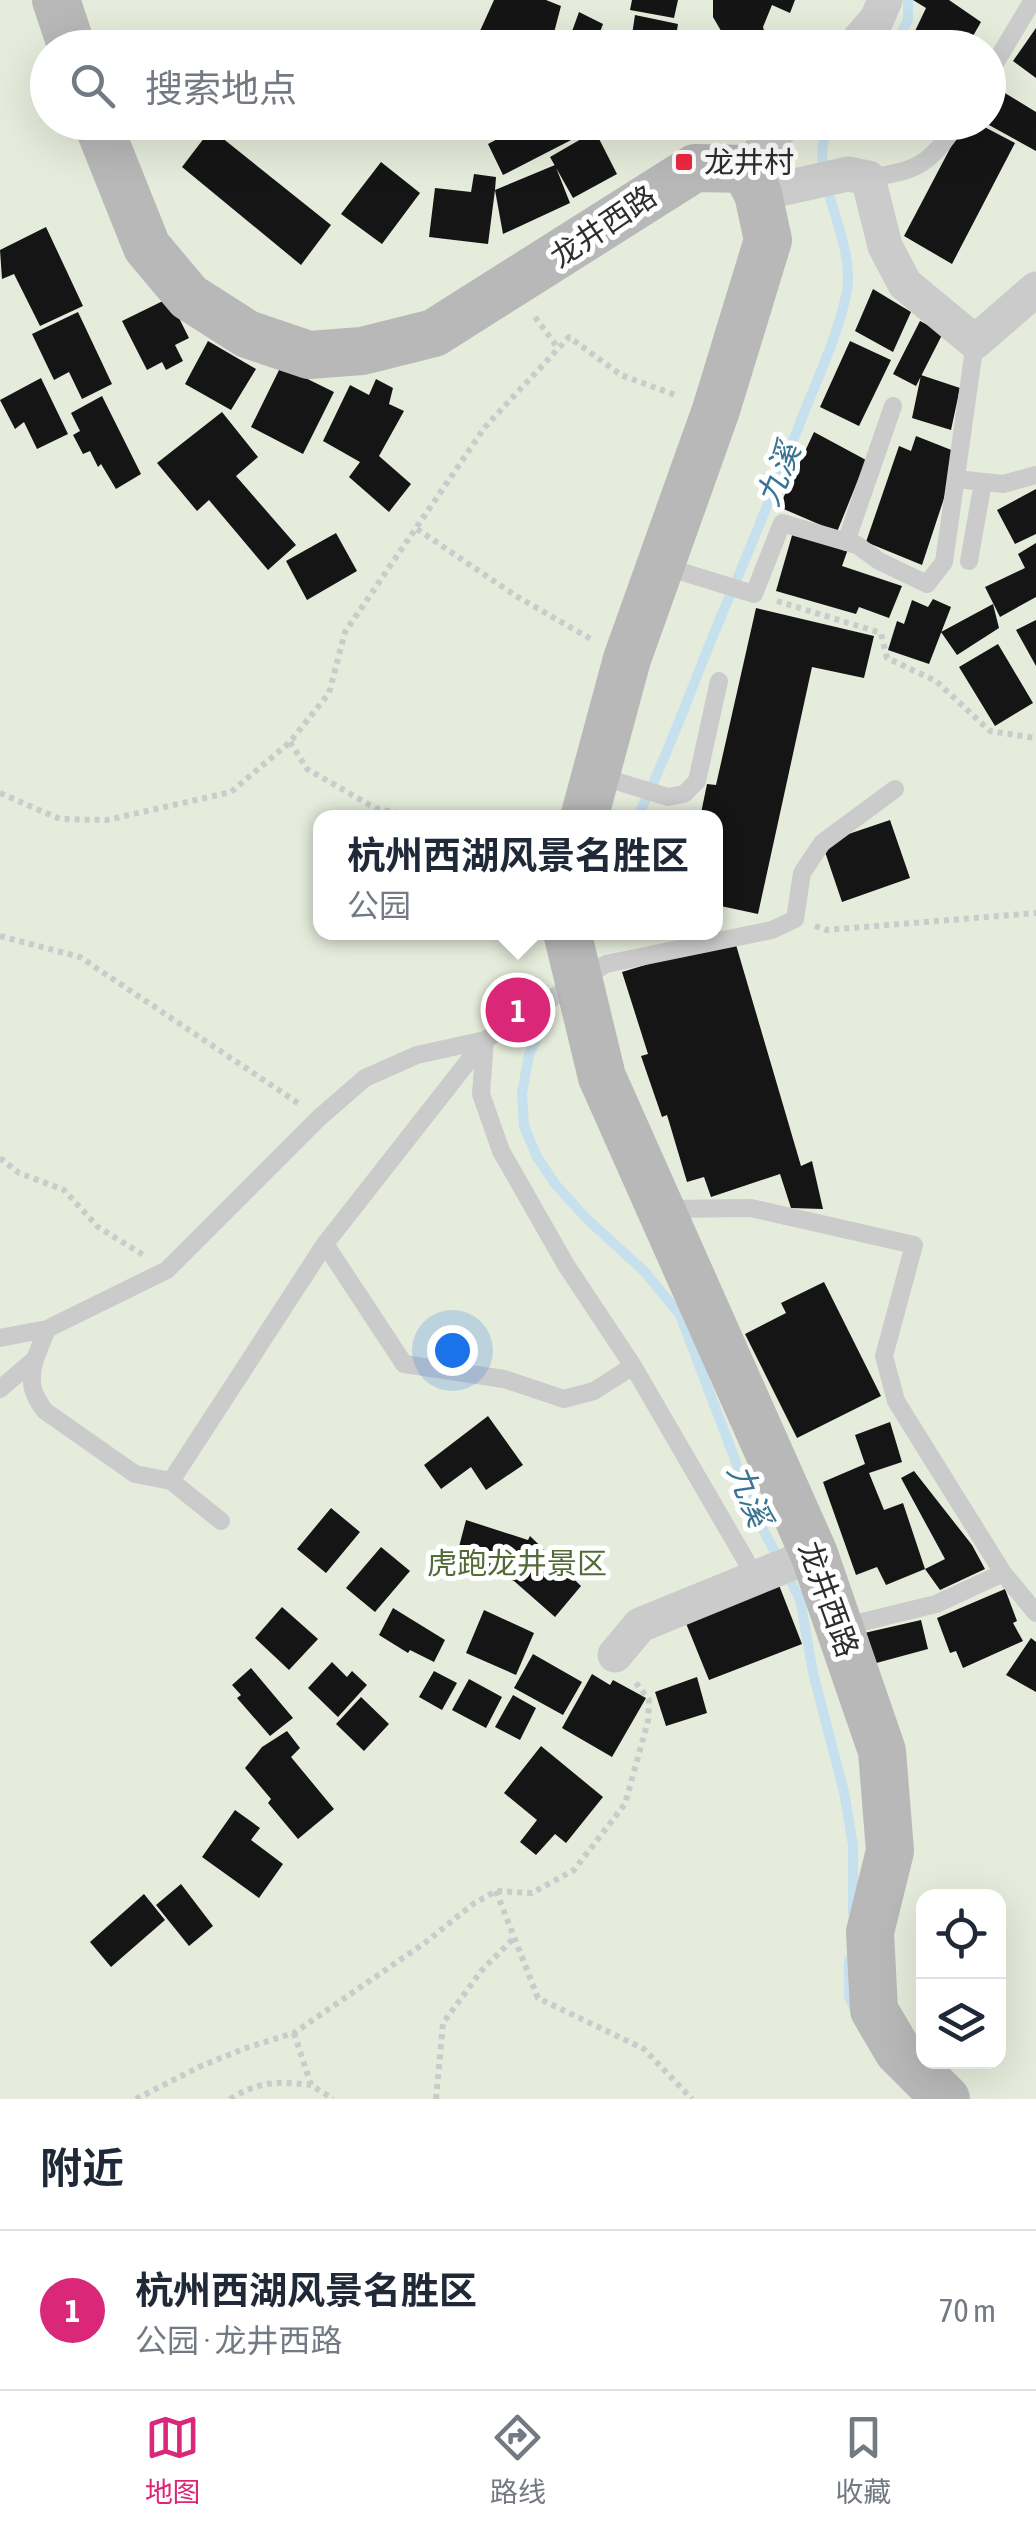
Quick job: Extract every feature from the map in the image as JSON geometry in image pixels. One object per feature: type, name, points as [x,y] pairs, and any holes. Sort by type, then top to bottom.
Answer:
[{"type":"street","points":[[56,0],[66,30]]},
{"type":"street","points":[[867,30],[885,0]]},
{"type":"street","name":"龙井西路","points":[[104,140],[147,247],[188,298],[247,334],[309,355],[362,352],[434,333],[696,168],[752,182]]},
{"type":"street","points":[[590,796],[627,660],[716,410],[768,240],[752,182],[776,140]]},
{"type":"street","points":[[752,182],[848,174],[868,178],[885,246],[905,284],[975,342],[1036,289]]},
{"type":"street","name":"龙井西路","points":[[569,940],[602,1077],[814,1554],[842,1628],[882,1751],[890,1851],[870,1932],[874,2010],[898,2051],[946,2099]]},
{"type":"street","points":[[615,1656],[640,1626],[814,1554]]},
{"type":"lane","points":[[1006,46],[1033,0]]},
{"type":"lane","points":[[868,178],[910,172],[946,140]]},
{"type":"lane","points":[[660,565],[754,594],[782,523],[846,542],[926,584],[944,562],[975,342]]},
{"type":"lane","points":[[846,542],[893,406]]},
{"type":"lane","points":[[956,479],[1004,484],[1036,475]]},
{"type":"lane","points":[[969,561],[983,482]]},
{"type":"lane","points":[[590,796],[684,794],[696,781],[719,681]]},
{"type":"lane","points":[[0,1338],[47,1329],[167,1270],[320,1118],[366,1078],[416,1055],[486,1040],[606,964],[772,930],[795,920],[802,873],[822,843],[895,789]]},
{"type":"lane","points":[[171,1481],[324,1244],[486,1040]]},
{"type":"lane","points":[[486,1040],[481,1094],[502,1151],[566,1265],[633,1366],[756,1578]]},
{"type":"lane","points":[[660,1208],[751,1208],[914,1246],[884,1356],[896,1401],[1003,1573],[1036,1613]]},
{"type":"lane","points":[[324,1244],[404,1364],[504,1379],[564,1399],[594,1392],[633,1366]]},
{"type":"lane","points":[[47,1329],[30,1380],[34,1398],[45,1411],[135,1474],[171,1481],[221,1521]]},
{"type":"lane","points":[[0,1388],[35,1359]]},
{"type":"lane","points":[[842,1628],[936,1604],[1003,1573]]},
{"type":"path","points":[[0,793],[60,819],[107,820],[231,792],[290,742],[330,693],[345,632],[484,427],[569,337],[621,375],[716,410]]},
{"type":"path","points":[[417,528],[516,596],[627,660]]},
{"type":"path","points":[[754,594],[880,633],[887,658],[936,681],[990,731],[1036,738]]},
{"type":"path","points":[[290,742],[307,769],[385,810]]},
{"type":"path","points":[[795,920],[826,930],[1036,912]]},
{"type":"path","points":[[0,936],[80,958],[320,1118]]},
{"type":"path","points":[[0,1158],[19,1172],[64,1190],[98,1227],[167,1270]]},
{"type":"path","points":[[136,2099],[216,2060],[294,2033],[496,1891],[532,1892],[574,1870],[625,1804],[648,1721],[649,1700],[615,1656]]},
{"type":"path","points":[[496,1891],[538,1998],[644,2049],[692,2099]]},
{"type":"path","points":[[436,2099],[443,2023],[482,1970],[514,1938]]},
{"type":"path","points":[[294,2033],[311,2085]]},
{"type":"path","points":[[230,2099],[253,2086],[280,2082],[311,2085],[332,2099]]},
{"type":"green space","name":"虎跑龙井景区","points":[[0,0],[1036,0],[1036,2099],[0,2099]]},
{"type":"building","points":[[494,0],[546,0],[561,6],[555,30],[480,30]]},
{"type":"building","points":[[632,0],[678,0],[674,18],[630,10]]},
{"type":"building","points":[[713,0],[795,0],[790,13],[772,5],[764,30],[721,30],[713,17]]},
{"type":"building","points":[[913,0],[949,0],[981,22],[976,30],[916,30],[926,8]]},
{"type":"building","points":[[579,12],[603,24],[601,30],[572,30]]},
{"type":"building","points":[[635,15],[678,24],[677,30],[633,30]]},
{"type":"building","points":[[1036,28],[1036,78],[1013,61]]},
{"type":"building","points":[[1006,94],[1036,112],[1036,151],[1006,134]]},
{"type":"building","points":[[1006,138],[1015,143],[952,264],[904,236],[955,140]]},
{"type":"building","points":[[203,140],[225,140],[331,225],[301,265],[182,167]]},
{"type":"building","points":[[496,140],[571,140],[503,175],[488,144]]},
{"type":"building","points":[[579,140],[600,140],[617,174],[573,198],[550,157]]},
{"type":"building","points":[[381,162],[420,193],[382,244],[341,214]]},
{"type":"building","points":[[555,165],[570,203],[503,234],[495,190]]},
{"type":"building","points":[[474,174],[496,177],[488,244],[429,237],[435,188],[471,192]]},
{"type":"building","points":[[46,227],[83,306],[40,326],[14,274],[2,279],[0,250]]},
{"type":"building","points":[[873,289],[911,312],[893,352],[855,331]]},
{"type":"building","points":[[169,298],[189,338],[175,345],[183,361],[166,370],[162,362],[147,370],[122,321]]},
{"type":"building","points":[[78,312],[112,384],[82,399],[69,372],[54,380],[32,334]]},
{"type":"building","points":[[920,321],[943,333],[916,386],[893,374]]},
{"type":"building","points":[[208,341],[256,369],[231,410],[185,384]]},
{"type":"building","points":[[850,341],[891,360],[859,426],[820,407]]},
{"type":"building","points":[[281,366],[334,392],[303,454],[251,427]]},
{"type":"building","points":[[921,375],[960,388],[951,430],[912,418]]},
{"type":"building","points":[[41,378],[68,434],[37,449],[24,422],[15,429],[0,400]]},
{"type":"building","points":[[376,379],[393,388],[389,404],[404,411],[379,456],[411,484],[389,512],[349,477],[360,462],[323,441],[350,385],[369,395]]},
{"type":"building","points":[[102,396],[141,474],[116,489],[90,451],[83,454],[73,435],[80,431],[71,413]]},
{"type":"building","points":[[222,412],[258,457],[236,476],[296,545],[268,570],[209,500],[197,511],[157,463]]},
{"type":"building","points":[[814,432],[866,460],[837,532],[779,507]]},
{"type":"building","points":[[916,436],[959,453],[922,565],[866,542],[899,446],[911,451]]},
{"type":"building","points":[[1036,489],[1036,534],[1015,544],[997,510]]},
{"type":"building","points":[[793,532],[848,549],[842,566],[902,586],[889,618],[859,607],[856,614],[776,591]]},
{"type":"building","points":[[336,533],[357,571],[307,600],[286,561]]},
{"type":"building","points":[[1036,543],[1036,597],[1000,617],[985,587],[1025,568],[1018,554]]},
{"type":"building","points":[[933,599],[951,607],[929,664],[888,650],[897,621],[904,624],[912,600],[928,607]]},
{"type":"building","points":[[993,604],[999,628],[957,655],[941,632]]},
{"type":"building","points":[[756,608],[874,636],[864,678],[812,667],[758,914],[723,906],[723,810],[702,810],[707,784],[716,785]]},
{"type":"building","points":[[1036,620],[1036,666],[1016,630]]},
{"type":"building","points":[[998,644],[1033,703],[995,726],[959,667]]},
{"type":"building","points":[[890,820],[910,878],[842,902],[822,843]]},
{"type":"building","points":[[734,938],[801,1166],[812,1161],[823,1209],[791,1208],[780,1174],[711,1197],[704,1177],[687,1182],[667,1115],[662,1117],[641,1056],[648,1054],[622,972]]},
{"type":"building","points":[[824,1282],[881,1396],[797,1438],[745,1334],[786,1313],[781,1303]]},
{"type":"building","points":[[488,1416],[523,1465],[486,1490],[471,1467],[441,1489],[424,1465]]},
{"type":"building","points":[[890,1422],[902,1462],[869,1473],[884,1510],[903,1503],[925,1569],[886,1585],[877,1567],[856,1575],[823,1482],[865,1464],[855,1435]]},
{"type":"building","points":[[914,1471],[972,1545],[985,1569],[940,1590],[925,1569],[945,1559],[901,1478]]},
{"type":"building","points":[[331,1508],[360,1532],[326,1573],[297,1549]]},
{"type":"building","points":[[466,1520],[528,1540],[530,1536],[581,1586],[555,1617],[514,1581],[455,1562]]},
{"type":"building","points":[[381,1547],[410,1571],[375,1612],[346,1588]]},
{"type":"building","points":[[777,1580],[802,1644],[709,1680],[683,1616]]},
{"type":"building","points":[[1005,1589],[1017,1621],[1013,1623],[1023,1641],[963,1668],[956,1651],[950,1653],[937,1618]]},
{"type":"building","points":[[282,1607],[318,1639],[289,1670],[255,1638]]},
{"type":"building","points":[[393,1608],[445,1640],[434,1662],[410,1650],[408,1653],[379,1635]]},
{"type":"building","points":[[484,1610],[534,1633],[516,1675],[466,1653]]},
{"type":"building","points":[[921,1620],[928,1649],[869,1665],[860,1634]]},
{"type":"building","points":[[1031,1638],[1036,1642],[1036,1692],[1006,1675]]},
{"type":"building","points":[[533,1654],[582,1682],[563,1715],[514,1688]]},
{"type":"building","points":[[332,1662],[347,1677],[352,1671],[367,1685],[338,1717],[308,1688]]},
{"type":"building","points":[[251,1668],[293,1718],[270,1736],[237,1698],[241,1695],[232,1685]]},
{"type":"building","points":[[434,1671],[457,1683],[442,1710],[419,1697]]},
{"type":"building","points":[[592,1674],[610,1685],[613,1680],[646,1698],[612,1757],[562,1728]]},
{"type":"building","points":[[697,1677],[707,1713],[666,1726],[655,1692]]},
{"type":"building","points":[[469,1679],[502,1697],[486,1728],[452,1710]]},
{"type":"building","points":[[513,1695],[536,1708],[520,1740],[495,1727]]},
{"type":"building","points":[[361,1697],[389,1724],[364,1751],[336,1724]]},
{"type":"building","points":[[287,1731],[300,1748],[291,1757],[334,1809],[298,1839],[245,1768],[262,1747]]},
{"type":"building","points":[[541,1746],[603,1797],[566,1843],[555,1834],[536,1855],[520,1842],[537,1820],[504,1793]]},
{"type":"building","points":[[235,1810],[260,1828],[251,1840],[283,1864],[259,1898],[202,1857]]},
{"type":"building","points":[[181,1884],[213,1926],[189,1946],[156,1905]]},
{"type":"building","points":[[144,1894],[165,1920],[111,1967],[90,1942]]},
{"type":"waterway","name":"九溪","points":[[903,30],[908,20],[908,0]]},
{"type":"waterway","name":"九溪","points":[[641,810],[766,509],[842,311],[848,274],[825,180],[824,140]]},
{"type":"waterway","name":"九溪","points":[[553,1000],[529,1055],[522,1093],[524,1126],[537,1157],[556,1185],[645,1272],[680,1315],[758,1520],[800,1599],[853,1845],[853,1913]]},
{"type":"waterway","name":"九溪","points":[[849,1960],[849,1997],[856,2011]]},
{"type":"place","name":"龙井村","points":[[684,162]]},
{"type":"place","name":"杭州西湖风景名胜区","points":[[518,1010]]}]
